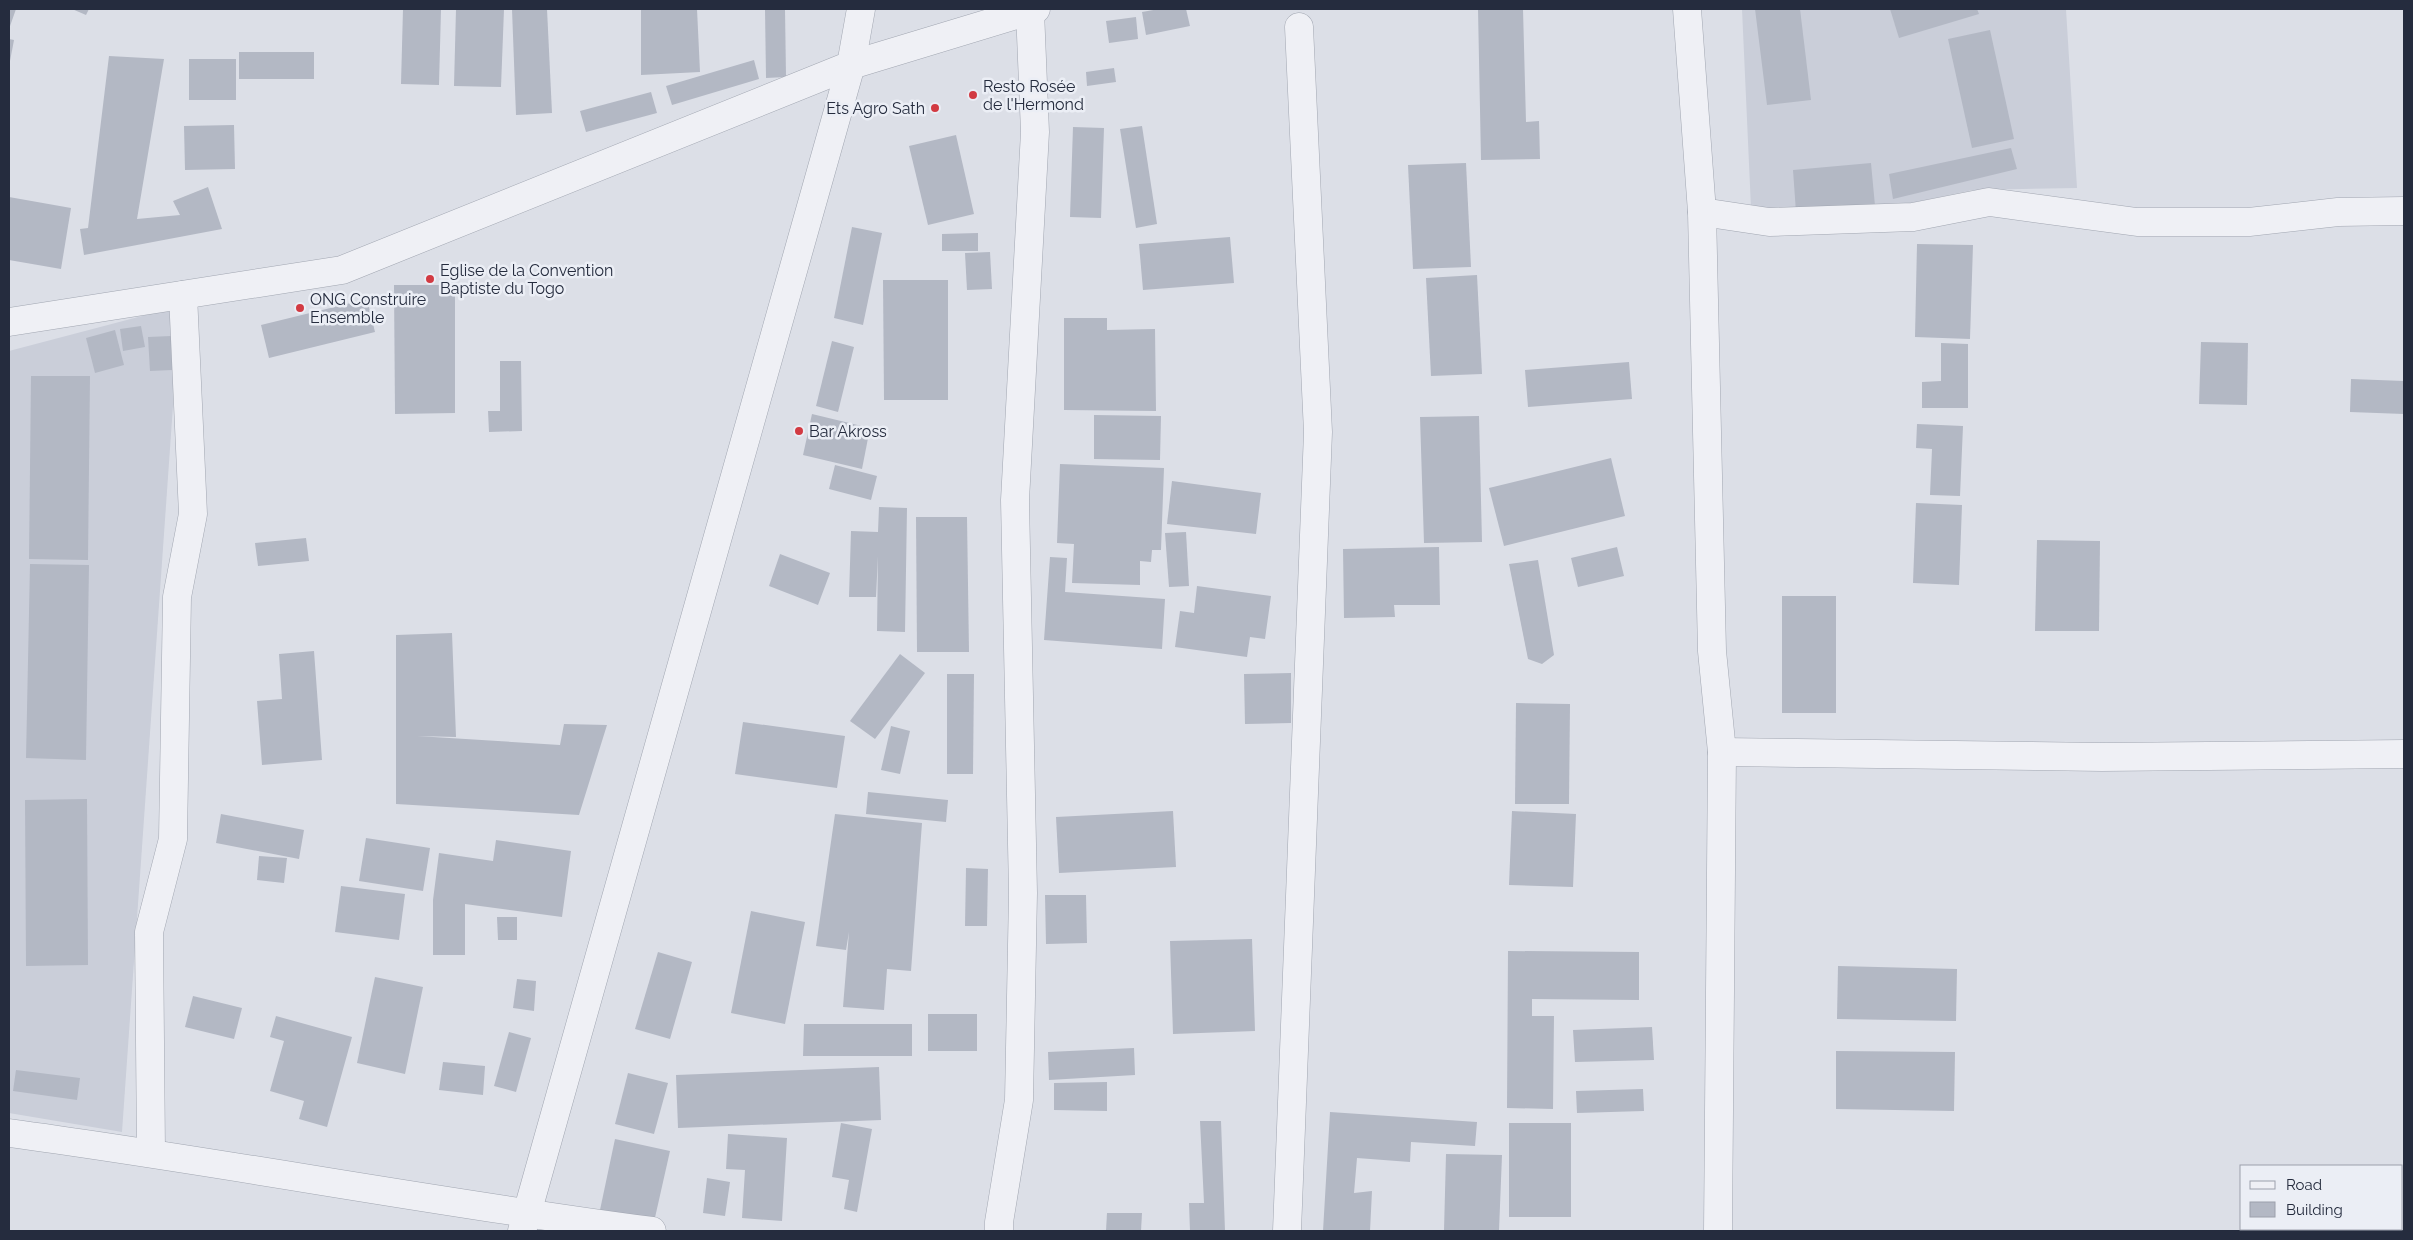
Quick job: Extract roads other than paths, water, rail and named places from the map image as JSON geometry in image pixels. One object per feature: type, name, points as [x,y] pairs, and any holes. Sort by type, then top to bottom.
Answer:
[{"type":"street","points":[[524,1223],[851,65],[861,9]]},
{"type":"street","points":[[1687,9],[1702,212],[1712,651],[1722,752],[1718,1231]]},
{"type":"street","points":[[9,322],[342,270],[851,65],[1033,10],[1036,132],[1015,500],[1024,893],[1019,1100],[999,1231]]},
{"type":"street","points":[[1287,1231],[1318,432],[1299,27]]},
{"type":"street","points":[[1702,212],[1769,222],[1913,217],[1989,202],[2137,222],[2249,222],[2338,212],[2404,211]]},
{"type":"street","points":[[151,1152],[149,932],[173,839],[177,597],[193,514],[183,295]]},
{"type":"street","points":[[1722,752],[2102,757],[2404,754]]},
{"type":"street","points":[[9,1134],[151,1152],[524,1223],[652,1231]]},
{"type":"place","name":"Resto Rosée de l'Hermond","points":[[973,95]]},
{"type":"place","name":"Ets Agro Sath","points":[[935,108]]},
{"type":"place","name":"Eglise de la Convention Baptiste du Togo","points":[[430,279]]},
{"type":"place","name":"ONG Construire Ensemble","points":[[300,308]]},
{"type":"place","name":"Bar Akross","points":[[799,431]]}]
